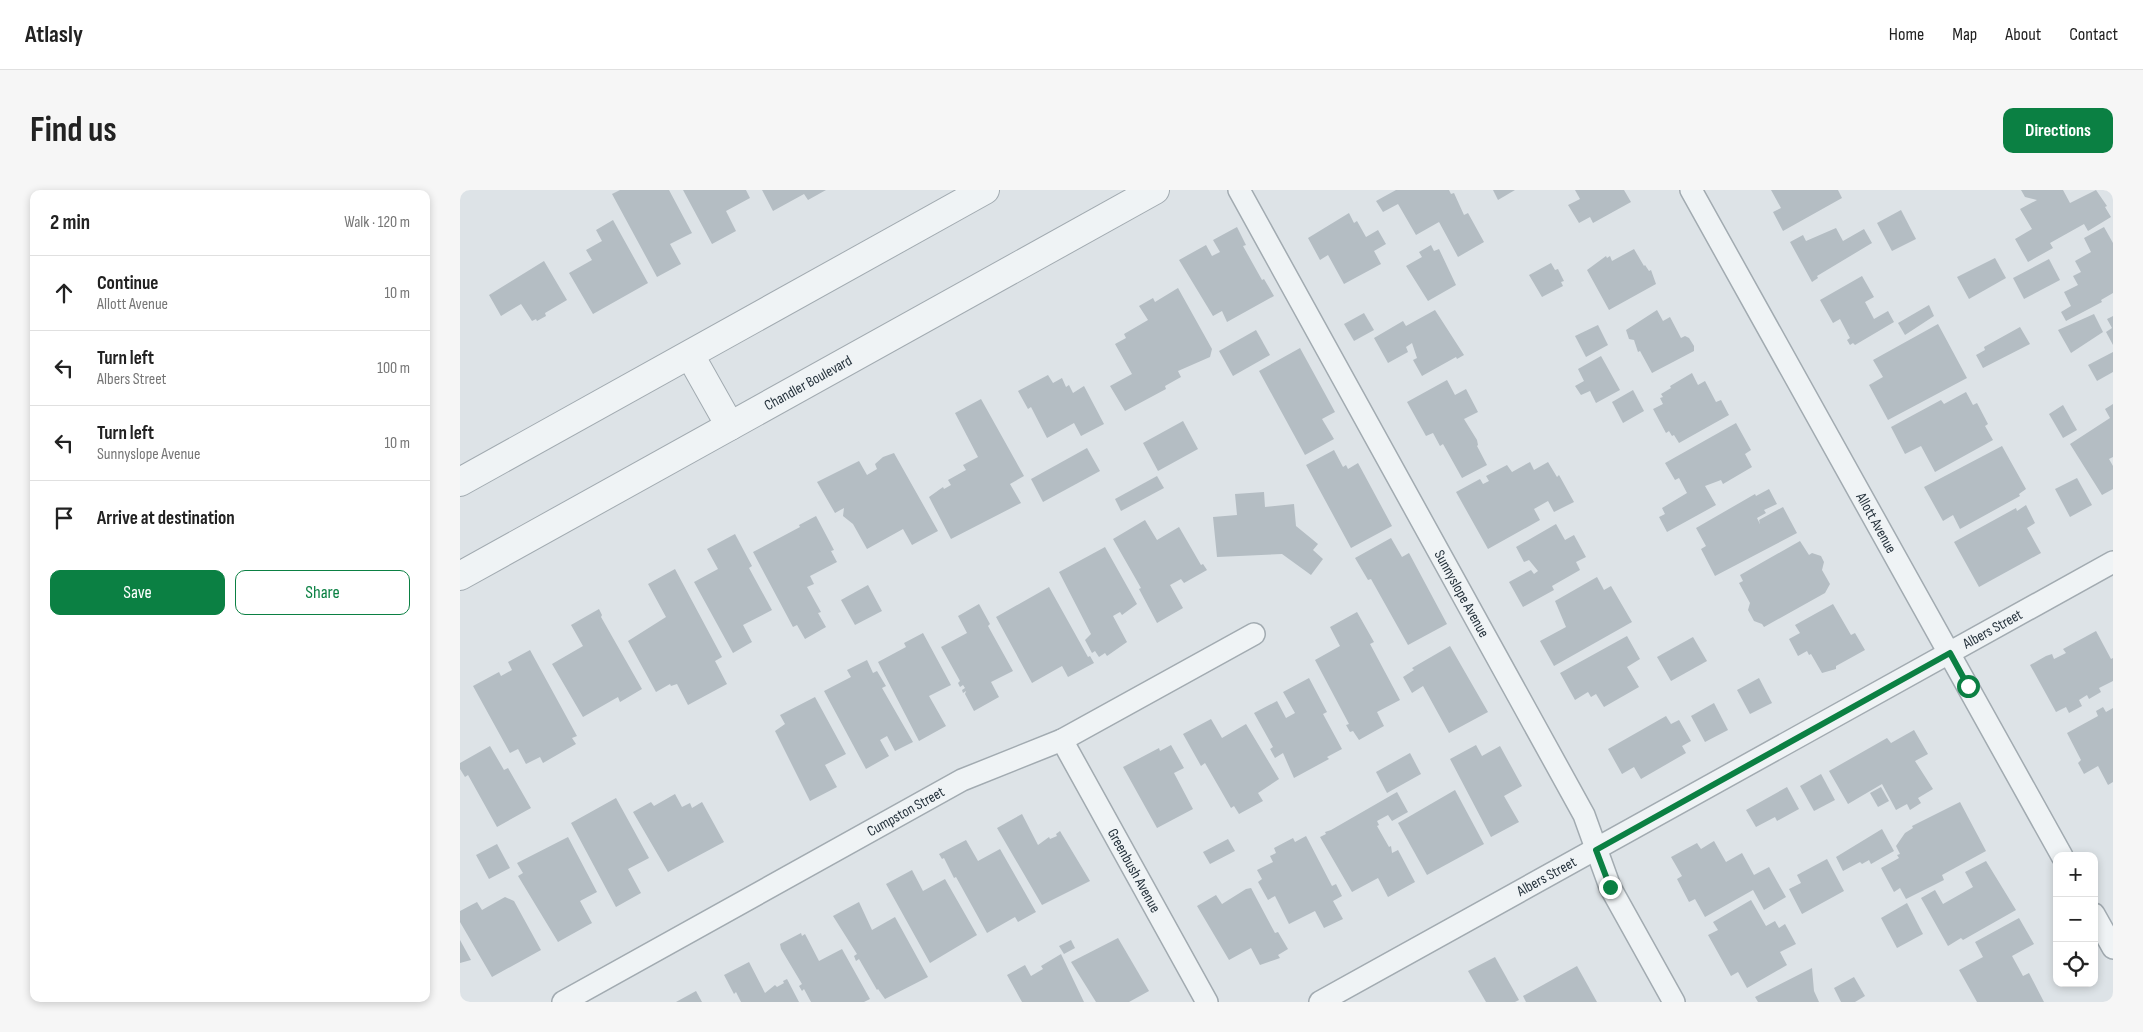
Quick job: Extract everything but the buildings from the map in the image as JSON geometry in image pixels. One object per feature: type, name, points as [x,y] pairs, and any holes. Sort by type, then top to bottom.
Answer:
[{"type":"street","points":[[460,482],[985,190]]},
{"type":"street","name":"Chandler Boulevard","points":[[460,576],[1154,190]]},
{"type":"street","name":"Sunnyslope Avenue","points":[[1239,190],[1584,815],[1610,887],[1674,1002]]},
{"type":"street","name":"Allott Avenue","points":[[1691,190],[2060,852]]},
{"type":"street","points":[[690,355],[730,426]]},
{"type":"street","name":"Albers Street","points":[[1320,1002],[2113,562]]},
{"type":"street","name":"Cumpston Street","points":[[563,1002],[962,780],[1062,740],[1254,634]]},
{"type":"street","name":"Greenbush Avenue","points":[[1062,740],[1207,1002]]},
{"type":"street","points":[[2098,921],[2113,948]]},
{"type":"route","points":[[1610,887],[1596,850],[1950,653],[1968,686]]}]
